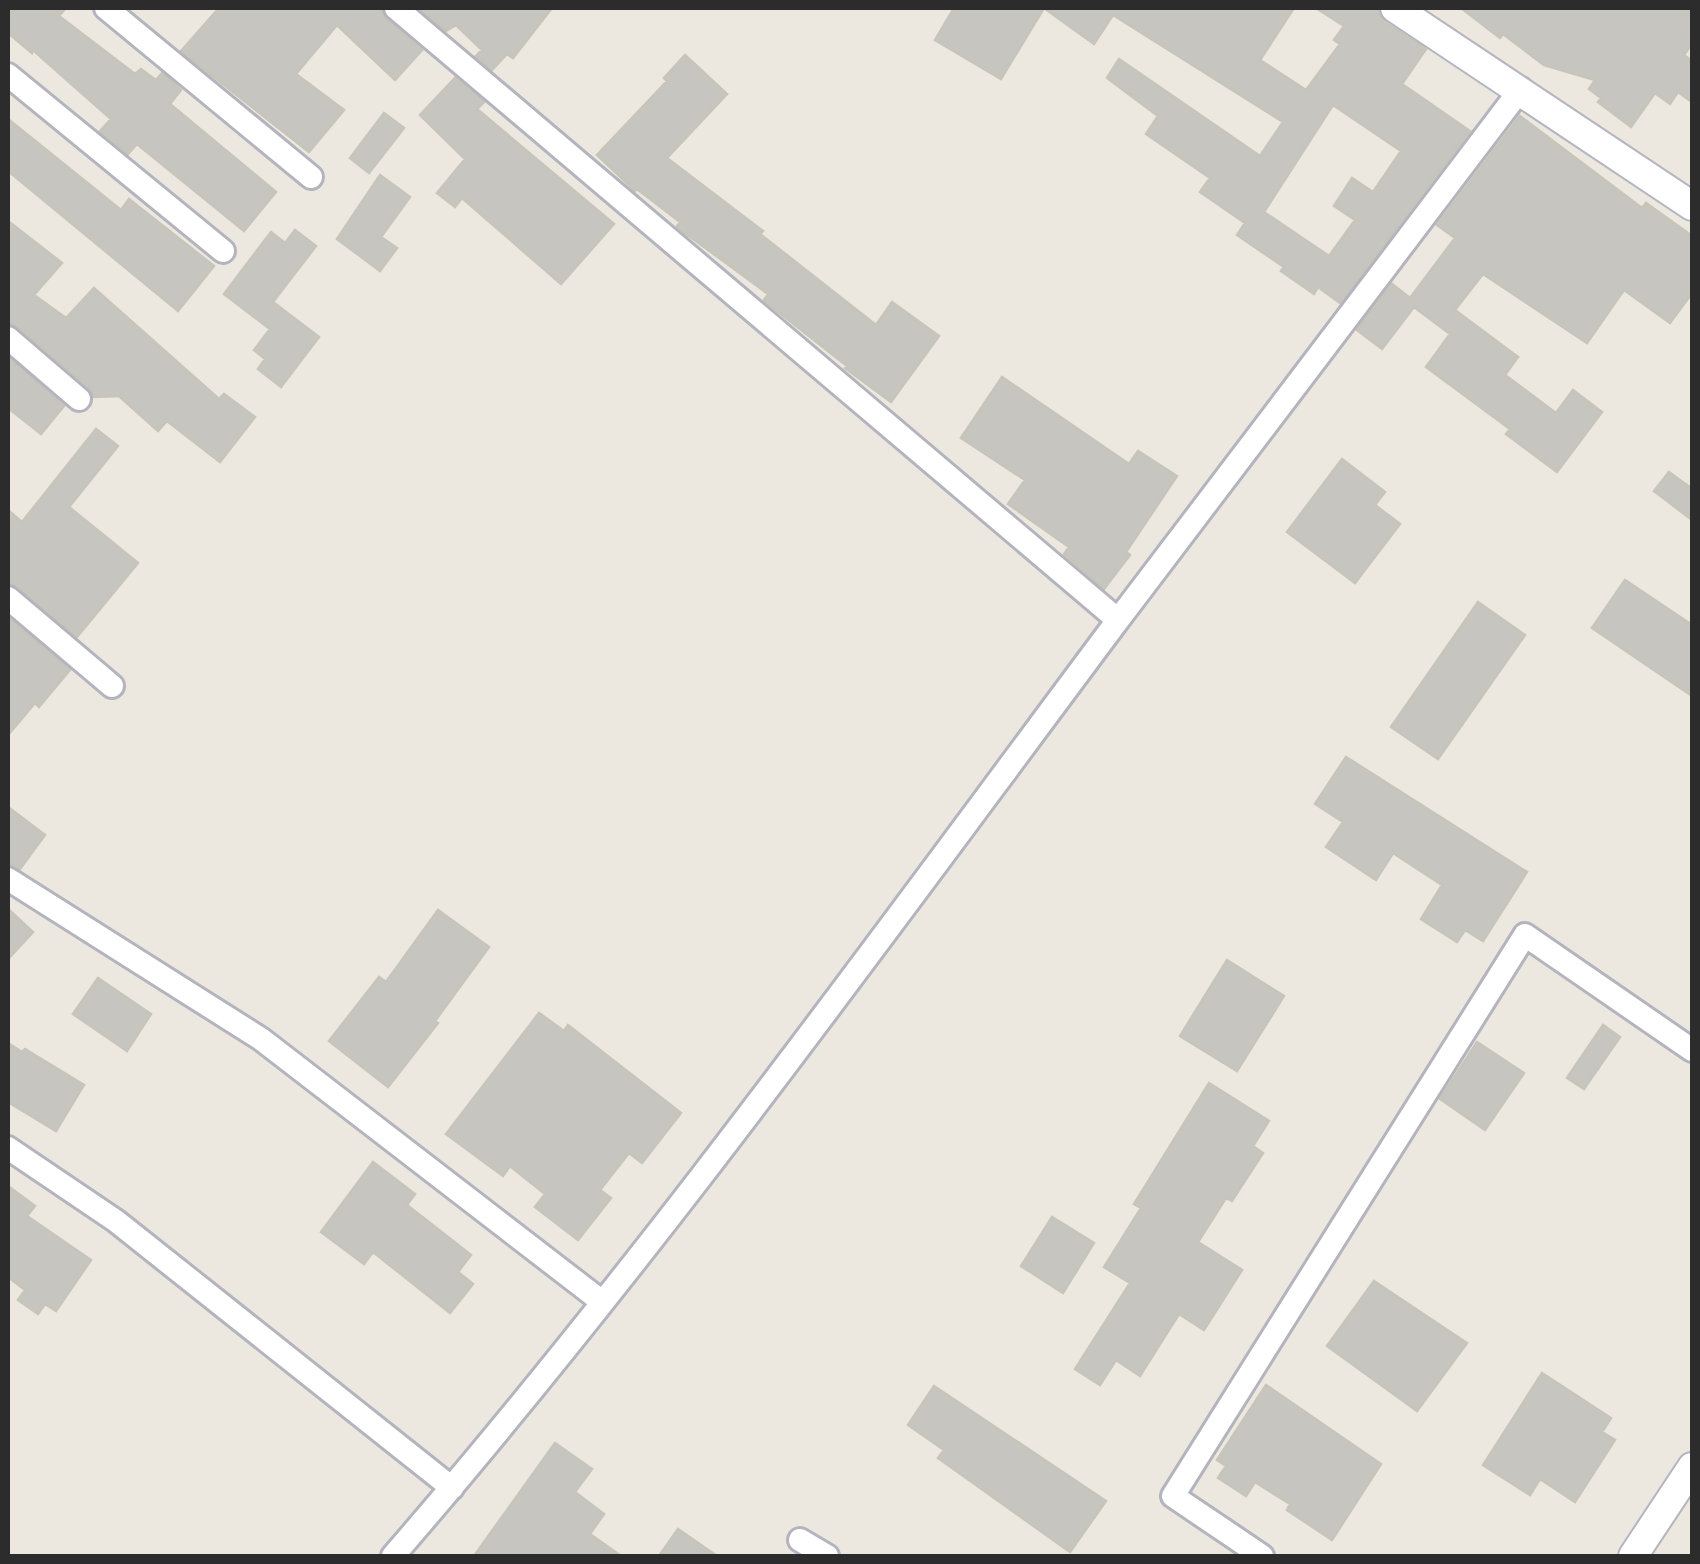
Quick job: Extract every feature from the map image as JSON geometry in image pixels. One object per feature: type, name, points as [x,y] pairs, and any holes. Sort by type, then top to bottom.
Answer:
[{"type":"street","points":[[106,8],[311,177]]},
{"type":"street","points":[[396,8],[1118,620]]},
{"type":"street","points":[[1396,8],[1692,206]]},
{"type":"street","points":[[8,74],[223,251]]},
{"type":"street","points":[[393,1556],[601,1302],[798,1048],[1521,89]]},
{"type":"street","points":[[8,338],[79,399]]},
{"type":"street","points":[[8,598],[112,686]]},
{"type":"street","points":[[8,879],[262,1038],[601,1302]]},
{"type":"street","points":[[1256,1555],[1173,1496],[1525,935],[1692,1050]]},
{"type":"street","points":[[8,1148],[116,1220],[452,1488]]},
{"type":"street","points":[[1634,1556],[1692,1467]]},
{"type":"street","points":[[800,1540],[827,1556]]},
{"type":"building","points":[[8,8],[66,8],[59,16],[135,74],[141,69],[156,80],[162,73],[181,90],[170,104],[276,192],[244,231],[137,144],[128,154],[100,131],[111,119],[8,33]]},
{"type":"building","points":[[219,8],[381,8],[386,19],[422,50],[395,80],[337,25],[296,74],[344,110],[309,152],[181,51]]},
{"type":"building","points":[[419,8],[552,8],[513,58],[507,54],[492,70],[476,56],[482,50],[456,25],[446,31]]},
{"type":"building","points":[[954,8],[1044,8],[1001,79],[935,40]]},
{"type":"building","points":[[1044,8],[1294,8],[1260,60],[1306,90],[1340,44],[1334,40],[1344,26],[1316,8],[1378,8],[1385,22],[1426,49],[1402,84],[1470,131],[1340,303],[1318,287],[1314,294],[1281,271],[1284,267],[1237,235],[1245,223],[1200,192],[1210,178],[1146,134],[1158,116],[1107,78],[1119,59],[1260,156],[1283,122],[1113,15],[1094,44]],"holes":[[[1333,105],[1401,151],[1373,192],[1352,178],[1334,206],[1355,220],[1329,256],[1264,212]]]},
{"type":"building","points":[[1461,8],[1692,8],[1692,43],[1684,55],[1692,61],[1692,102],[1678,92],[1670,104],[1655,93],[1631,127],[1598,102],[1601,98],[1589,89],[1595,80],[1544,65]]},
{"type":"building","points":[[685,55],[727,94],[667,158],[876,325],[892,302],[939,336],[891,402],[772,307],[764,300],[768,294],[685,233],[677,226],[680,222],[635,191],[597,155],[667,81],[664,78]]},
{"type":"building","points":[[455,78],[484,102],[477,109],[614,224],[561,284],[462,198],[455,207],[437,193],[465,159],[420,115]]},
{"type":"building","points":[[384,113],[404,128],[369,173],[350,158]]},
{"type":"building","points":[[1520,116],[1642,208],[1646,203],[1692,236],[1692,293],[1670,323],[1624,290],[1587,343],[1483,274],[1455,310],[1518,357],[1505,375],[1556,413],[1573,390],[1602,412],[1557,472],[1506,434],[1510,429],[1426,367],[1450,334],[1414,307],[1382,349],[1357,330],[1392,284],[1410,298],[1455,238],[1437,225]]},
{"type":"building","points":[[8,119],[121,210],[129,199],[214,266],[178,311],[8,171]]},
{"type":"building","points":[[380,175],[410,197],[381,237],[397,248],[380,271],[337,239]]},
{"type":"building","points":[[8,221],[62,263],[34,295],[66,318],[94,288],[219,399],[224,394],[255,417],[220,462],[167,421],[158,431],[123,396],[93,397],[89,388],[18,327],[8,323]]},
{"type":"building","points":[[295,230],[316,246],[273,302],[319,337],[281,387],[258,369],[265,359],[254,350],[270,329],[224,294],[271,232],[285,243]]},
{"type":"building","points":[[8,357],[64,406],[41,434],[8,408]]},
{"type":"building","points":[[1002,377],[1129,464],[1138,451],[1177,476],[1126,552],[1130,555],[1104,589],[1064,554],[1069,547],[1008,504],[1025,480],[961,438]]},
{"type":"building","points":[[96,429],[118,446],[69,507],[138,563],[77,637],[18,587],[8,583],[8,510],[22,522]]},
{"type":"building","points":[[1342,459],[1385,492],[1375,505],[1400,524],[1355,583],[1287,532]]},
{"type":"building","points":[[1669,472],[1692,489],[1692,520],[1654,491]]},
{"type":"building","points":[[1625,580],[1692,625],[1692,696],[1592,628]]},
{"type":"building","points":[[1478,602],[1525,635],[1438,759],[1391,727]]},
{"type":"building","points":[[8,617],[70,670],[39,707],[35,703],[8,735]]},
{"type":"building","points":[[1346,757],[1527,872],[1483,941],[1465,930],[1457,942],[1421,919],[1442,885],[1393,853],[1376,880],[1326,847],[1343,822],[1315,804]]},
{"type":"building","points":[[8,807],[45,835],[20,869],[8,864]]},
{"type":"building","points":[[8,909],[33,932],[8,959]]},
{"type":"building","points":[[438,910],[489,947],[435,1021],[438,1023],[388,1087],[329,1041],[379,977],[386,982]]},
{"type":"building","points":[[1227,960],[1284,996],[1237,1071],[1180,1036]]},
{"type":"building","points":[[98,978],[151,1014],[127,1051],[73,1014]]},
{"type":"building","points":[[539,1013],[564,1031],[568,1025],[681,1113],[642,1163],[629,1153],[600,1190],[611,1198],[578,1240],[535,1207],[545,1194],[510,1166],[503,1176],[446,1134]]},
{"type":"building","points":[[1603,1025],[1620,1037],[1584,1089],[1567,1078]]},
{"type":"building","points":[[1477,1042],[1524,1073],[1485,1130],[1440,1099]]},
{"type":"building","points":[[8,1043],[84,1085],[56,1131],[8,1102]]},
{"type":"building","points":[[1209,1083],[1269,1121],[1253,1146],[1263,1153],[1232,1201],[1226,1198],[1198,1242],[1242,1270],[1204,1330],[1179,1314],[1140,1376],[1116,1360],[1100,1385],[1075,1369],[1130,1283],[1104,1267],[1141,1208],[1134,1204]]},
{"type":"building","points":[[373,1162],[415,1194],[407,1205],[471,1255],[458,1272],[473,1284],[450,1313],[373,1252],[364,1264],[321,1232]]},
{"type":"building","points":[[8,1186],[35,1206],[27,1216],[91,1260],[56,1311],[45,1304],[38,1314],[18,1300],[25,1290],[8,1277]]},
{"type":"building","points":[[1052,1217],[1094,1243],[1063,1293],[1021,1266]]},
{"type":"building","points":[[1374,1281],[1467,1343],[1417,1411],[1327,1346]]},
{"type":"building","points":[[1542,1373],[1611,1418],[1602,1432],[1615,1440],[1575,1502],[1540,1479],[1530,1495],[1483,1465]]},
{"type":"building","points":[[1266,1385],[1381,1464],[1332,1540],[1287,1510],[1290,1504],[1255,1482],[1246,1496],[1218,1478],[1226,1466],[1217,1460]]},
{"type":"building","points":[[934,1386],[1106,1501],[1070,1552],[938,1458],[944,1450],[908,1425]]},
{"type":"building","points":[[555,1443],[592,1469],[575,1492],[604,1514],[590,1534],[621,1556],[474,1556]]},
{"type":"building","points":[[678,1529],[717,1556],[659,1556]]}]
